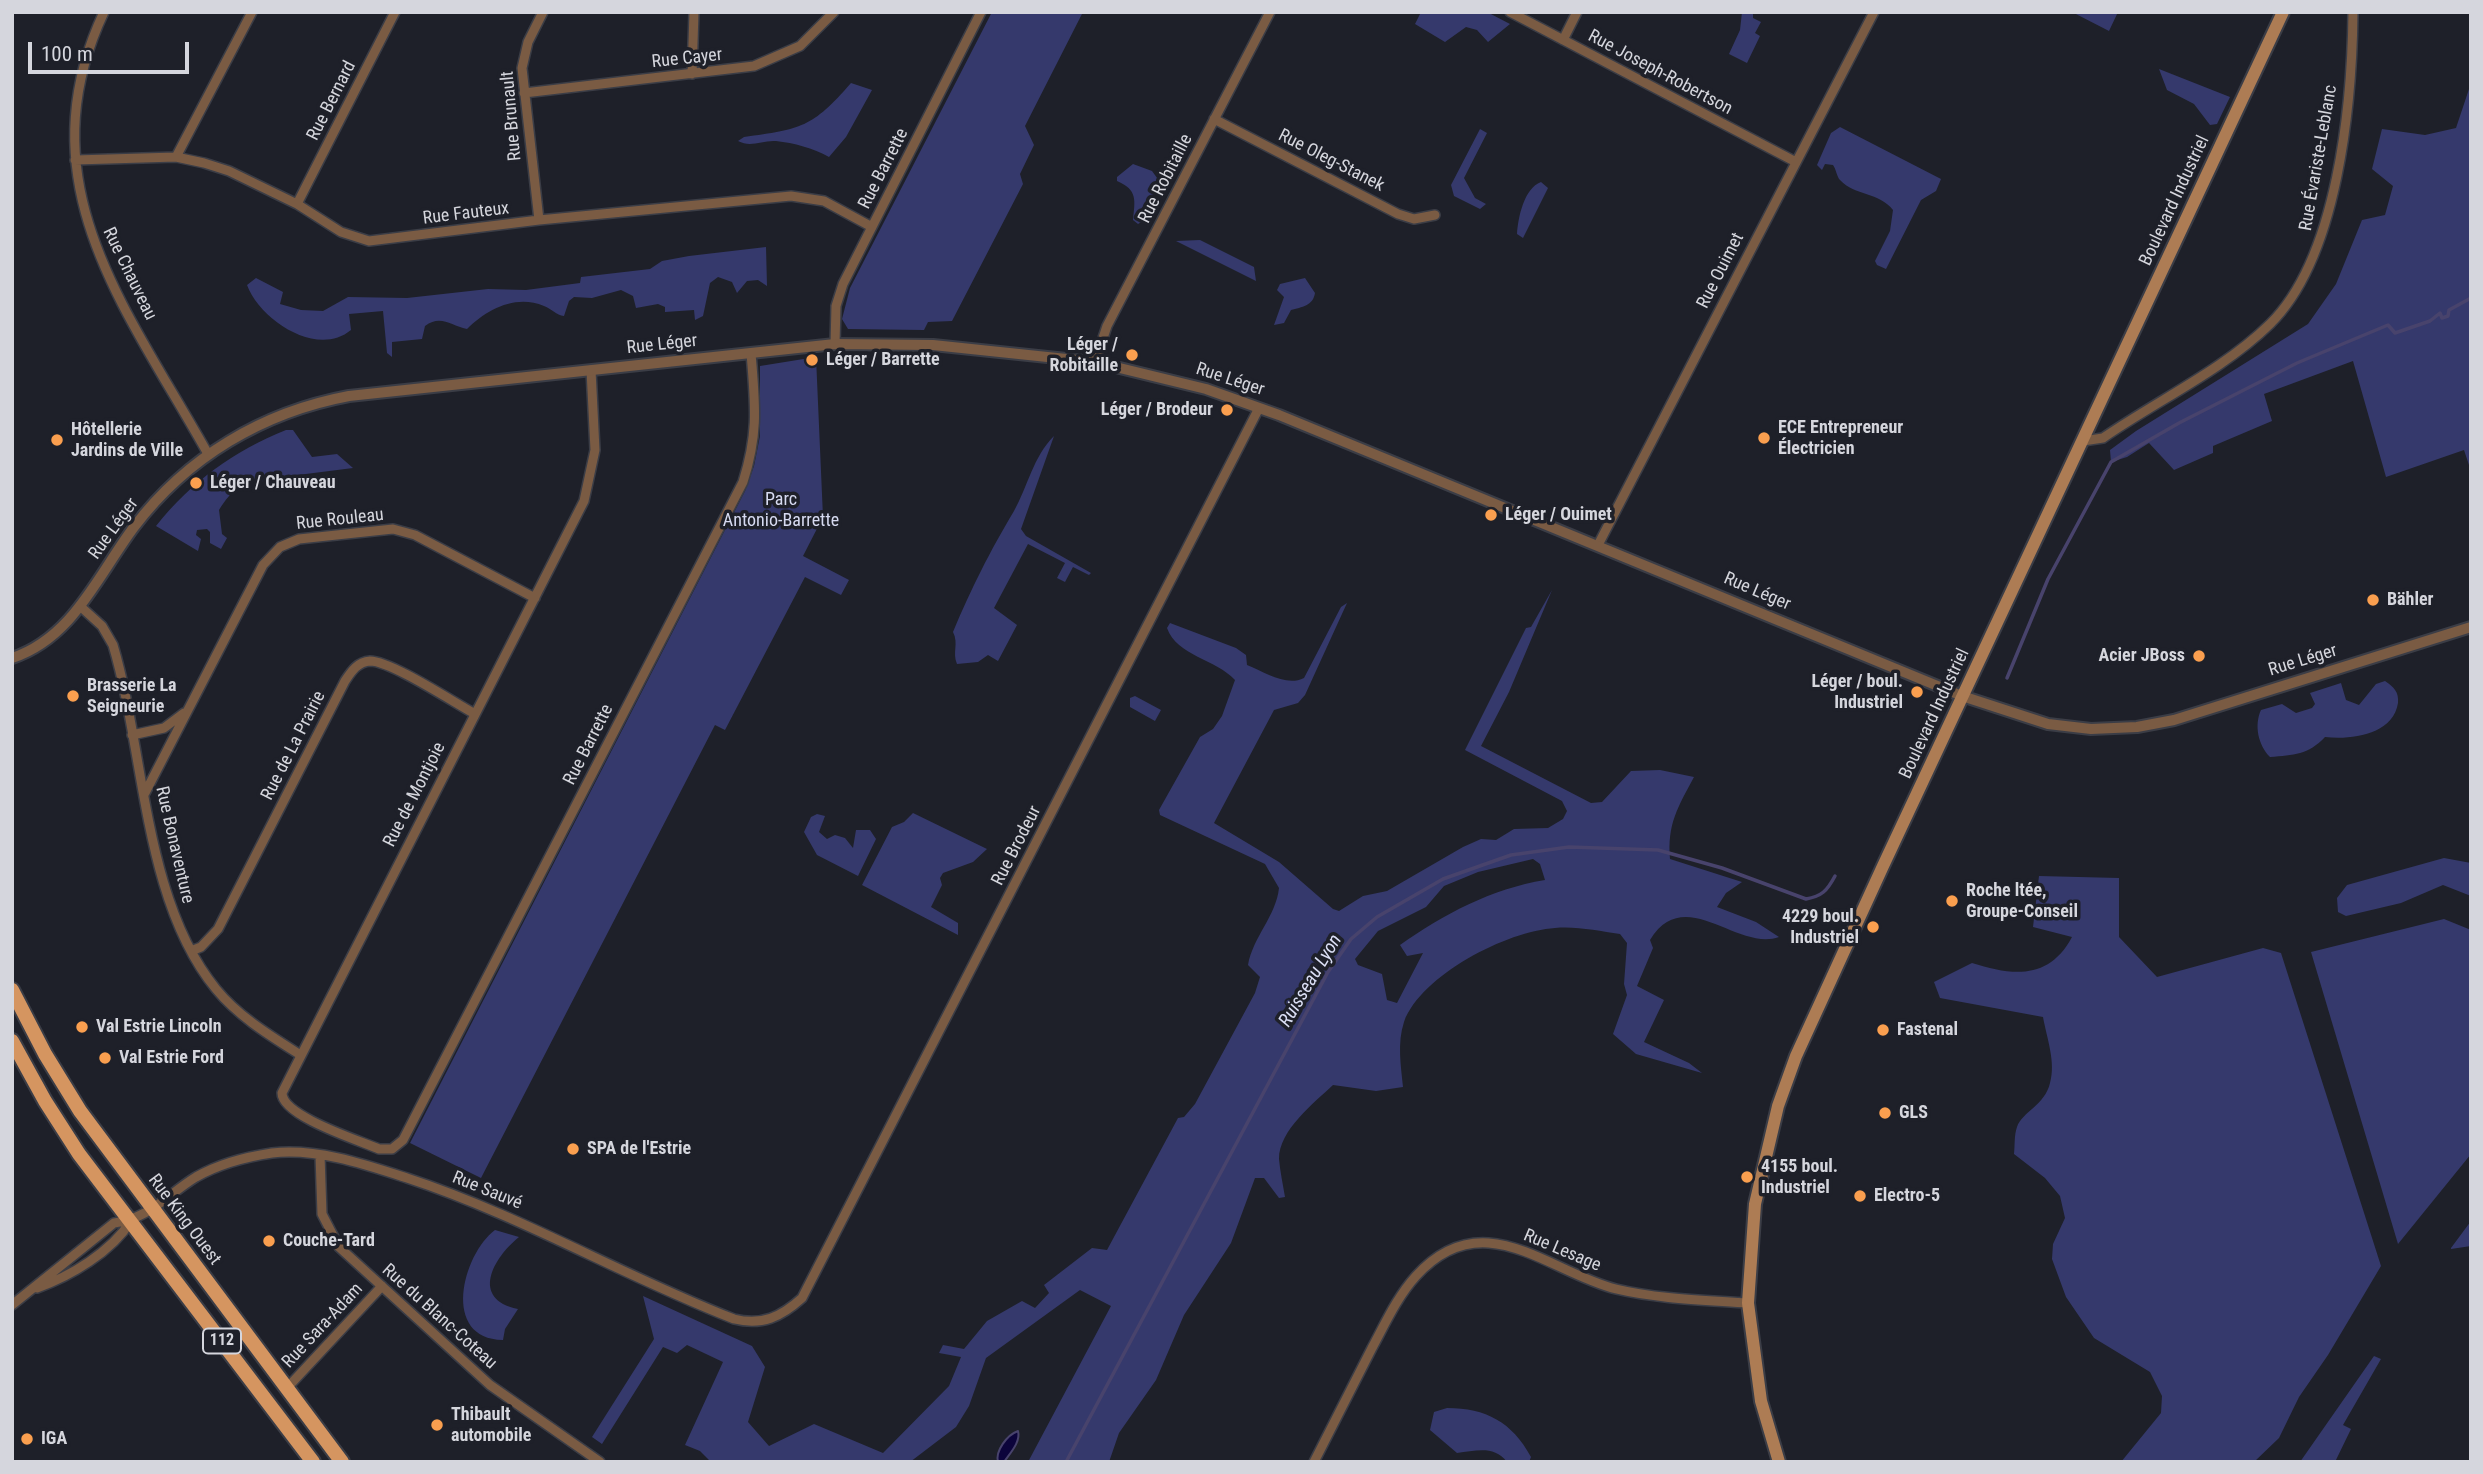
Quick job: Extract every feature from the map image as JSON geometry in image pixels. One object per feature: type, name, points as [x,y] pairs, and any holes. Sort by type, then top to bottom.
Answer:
[{"type":"main road","name":"Boulevard Industriel","points":[[1779,1462],[1761,1401],[1748,1303],[1755,1204],[1778,1106],[1831,980],[1962,696],[2283,12]]},
{"type":"main road","name":"Rue King Ouest","points":[[12,990],[63,1084],[152,1210],[342,1462]]},
{"type":"main road","name":"112","points":[[12,1041],[60,1125],[313,1462]]},
{"type":"street","name":"Rue Chauveau","points":[[104,12],[88,50],[78,89],[75,160],[82,204],[100,258],[208,454]]},
{"type":"street","points":[[176,157],[252,12]]},
{"type":"street","name":"Rue Bernard","points":[[297,204],[395,12]]},
{"type":"street","name":"Rue Brunault","points":[[539,220],[524,93],[524,56],[543,12]]},
{"type":"street","points":[[692,74],[694,12]]},
{"type":"street","name":"Rue Cayer","points":[[524,93],[754,66],[788,53],[822,27],[834,12]]},
{"type":"street","name":"Rue Barrette","points":[[835,344],[838,297],[981,12]]},
{"type":"street","name":"Rue Robitaille","points":[[1095,362],[1107,326],[1270,12]]},
{"type":"street","name":"Rue Joseph-Robertson","points":[[1510,12],[1796,162]]},
{"type":"street","points":[[1563,40],[1577,12]]},
{"type":"street","name":"Rue Ouimet","points":[[1598,545],[1874,12]]},
{"type":"street","name":"Rue Évariste-Leblanc","points":[[2083,441],[2103,438],[2224,360],[2262,331],[2291,300],[2317,250],[2328,219],[2347,100],[2354,12]]},
{"type":"street","name":"Rue Oleg-Stanek","points":[[1214,119],[1398,214],[1414,219],[1435,215]]},
{"type":"street","name":"Rue Fauteux","points":[[75,160],[176,157],[229,171],[297,204],[341,232],[369,242],[539,220],[791,196],[824,201],[872,227]]},
{"type":"street","name":"Rue Léger","points":[[12,658],[45,642],[80,606],[148,511],[179,478],[208,454],[272,419],[331,400],[835,344],[933,345],[1095,362],[1206,389],[1598,545],[1962,696],[2048,724],[2091,729],[2137,727],[2174,720],[2471,626]]},
{"type":"street","name":"Rue Barrette","points":[[403,1140],[743,482],[753,449],[757,420],[751,353]]},
{"type":"street","name":"Rue de Montjoie","points":[[403,1140],[393,1149],[379,1149],[289,1109],[282,1099],[282,1093],[299,1054],[575,520],[590,483],[595,430],[591,370]]},
{"type":"street","name":"Rue Brodeur","points":[[802,1298],[1259,408]]},
{"type":"street","name":"Rue Rouleau","points":[[145,793],[263,565],[288,542],[379,529],[404,531],[535,598]]},
{"type":"street","name":"Rue Bonaventure","points":[[80,606],[102,626],[110,638],[172,909],[191,951],[229,1004],[299,1054]]},
{"type":"street","name":"Rue de La Prairie","points":[[191,951],[201,947],[218,929],[345,681],[359,664],[369,661],[390,667],[475,714]]},
{"type":"street","name":"Rue Rouleau","points":[[132,735],[164,728],[188,709]]},
{"type":"street","name":"Rue Sauvé","points":[[33,1290],[55,1268],[114,1223],[131,1221],[152,1210],[197,1177],[229,1163],[286,1152],[320,1155],[382,1170],[474,1200],[734,1319],[764,1322],[789,1310],[802,1298]]},
{"type":"street","name":"Rue du Blanc-Coteau","points":[[320,1155],[321,1203],[326,1224],[339,1247],[490,1385],[600,1462]]},
{"type":"street","points":[[12,1305],[33,1290],[61,1280],[120,1238],[131,1221]]},
{"type":"street","name":"Rue Lesage","points":[[1314,1462],[1405,1290],[1429,1264],[1455,1250],[1481,1244],[1507,1245],[1535,1253],[1595,1282],[1618,1289],[1748,1303]]},
{"type":"street","name":"Rue Sara-Adam","points":[[287,1388],[382,1286]]},
{"type":"green space","points":[[992,12],[1083,12],[1025,126],[1034,145],[1020,174],[1023,184],[952,321],[928,322],[924,330],[848,329],[842,319],[850,288]]},
{"type":"green space","points":[[1421,12],[1487,12],[1510,24],[1488,42],[1477,30],[1466,27],[1445,42],[1415,24]]},
{"type":"green space","points":[[1742,12],[1753,12],[1753,18],[1761,22],[1755,33],[1760,36],[1747,63],[1729,54],[1740,30]]},
{"type":"green space","points":[[2072,12],[2118,12],[2109,31]]},
{"type":"green space","points":[[2159,69],[2230,97],[2217,124],[2210,125],[2194,104],[2167,90]]},
{"type":"green space","points":[[851,83],[872,90],[846,137],[829,157],[790,143],[771,141],[747,144],[738,141],[744,137],[779,132],[804,124],[826,109]]},
{"type":"green space","points":[[2471,83],[2471,471],[2464,450],[2386,477],[2353,361],[2264,394],[2272,421],[2213,446],[2213,453],[2174,470],[2149,443],[2127,457],[2111,462],[2110,450],[2136,431],[2308,324],[2336,284],[2362,220],[2385,215],[2393,186],[2372,169],[2382,129],[2425,135],[2456,128]]},
{"type":"green space","points":[[1840,127],[1941,179],[1936,191],[1921,200],[1886,269],[1875,261],[1890,231],[1893,210],[1881,200],[1846,185],[1839,179],[1833,165],[1825,164],[1822,170],[1817,165],[1831,133]]},
{"type":"green space","points":[[1480,129],[1487,133],[1464,178],[1475,198],[1486,204],[1480,209],[1454,196],[1451,185]]},
{"type":"green space","points":[[1133,164],[1152,171],[1160,182],[1145,220],[1138,224],[1133,220],[1134,196],[1129,188],[1117,181],[1117,177]]},
{"type":"green space","points":[[1541,182],[1548,188],[1523,238],[1517,234],[1523,204],[1530,190]]},
{"type":"green space","points":[[1200,240],[1254,267],[1256,281],[1176,241]]},
{"type":"green space","points":[[766,247],[767,286],[758,280],[747,281],[737,293],[732,282],[718,277],[710,283],[703,316],[695,320],[694,310],[665,312],[665,307],[658,304],[636,308],[633,296],[621,290],[592,298],[574,297],[569,301],[564,316],[533,303],[513,303],[484,315],[467,329],[441,321],[431,323],[425,326],[422,339],[392,342],[392,357],[387,353],[383,311],[349,314],[351,330],[337,338],[322,340],[291,331],[277,322],[264,311],[247,285],[256,278],[283,292],[280,304],[301,310],[323,311],[348,297],[407,298],[488,289],[526,290],[580,283],[581,277],[650,269],[662,261],[689,256]]},
{"type":"green space","points":[[1305,278],[1315,293],[1312,301],[1291,310],[1284,323],[1274,325],[1284,297],[1277,290],[1280,284]]},
{"type":"green space","name":"Parc Antonio-Barrette","points":[[816,357],[823,517],[803,556],[849,580],[841,595],[805,577],[725,730],[715,725],[481,1178],[410,1143],[745,491],[754,466],[760,436],[760,366]]},
{"type":"green space","points":[[293,430],[312,457],[337,454],[353,468],[290,476],[280,484],[260,481],[244,484],[231,494],[219,510],[222,534],[227,538],[221,549],[210,543],[210,532],[207,529],[197,530],[196,535],[201,539],[198,551],[156,526],[184,495],[215,469],[267,438]]},
{"type":"green space","points":[[1054,436],[1021,529],[1026,536],[1091,573],[1089,575],[1073,567],[1065,582],[1057,578],[1065,563],[1028,544],[994,608],[1017,625],[998,661],[988,655],[978,662],[957,664],[953,632],[1036,462]]},
{"type":"green space","points":[[1552,590],[1509,692],[1481,746],[1591,803],[1602,802],[1631,771],[1660,770],[1694,777],[1672,826],[1670,859],[1742,882],[1726,893],[1717,907],[1756,922],[1779,937],[1763,939],[1746,936],[1695,918],[1679,918],[1664,924],[1650,940],[1653,948],[1637,986],[1664,1000],[1644,1042],[1689,1063],[1702,1073],[1636,1054],[1613,1034],[1627,995],[1624,984],[1627,943],[1620,934],[1555,928],[1514,937],[1468,958],[1447,972],[1413,1005],[1404,1022],[1401,1038],[1403,1087],[1376,1091],[1333,1085],[1291,1128],[1281,1148],[1279,1159],[1285,1197],[1279,1198],[1264,1178],[1255,1178],[1231,1243],[1184,1315],[1156,1380],[1119,1433],[1109,1462],[1028,1462],[1111,1306],[1080,1290],[986,1358],[969,1406],[956,1427],[910,1462],[711,1462],[700,1451],[685,1445],[723,1362],[687,1345],[677,1353],[663,1347],[602,1444],[592,1437],[654,1339],[643,1296],[752,1346],[765,1367],[748,1422],[769,1446],[814,1424],[883,1453],[949,1386],[961,1357],[939,1353],[943,1345],[964,1349],[987,1321],[1022,1301],[1035,1308],[1049,1293],[1044,1285],[1092,1248],[1107,1250],[1178,1118],[1184,1117],[1195,1104],[1255,993],[1260,977],[1248,965],[1274,908],[1279,888],[1265,864],[1160,815],[1159,810],[1200,737],[1213,729],[1222,716],[1235,680],[1179,645],[1167,628],[1170,623],[1236,648],[1246,655],[1247,665],[1290,681],[1304,678],[1341,607],[1347,603],[1305,695],[1298,703],[1274,710],[1214,823],[1279,862],[1333,909],[1339,911],[1363,896],[1387,891],[1481,839],[1496,840],[1514,829],[1548,828],[1563,819],[1567,811],[1562,801],[1465,750],[1526,628],[1531,627]],"holes":[[[1533,859],[1540,864],[1545,880],[1525,884],[1469,904],[1400,945],[1407,956],[1423,953],[1397,1003],[1387,1000],[1382,974],[1358,965],[1355,959],[1378,931],[1426,907],[1444,886],[1478,872]]]},
{"type":"green space","points":[[2385,681],[2395,690],[2398,703],[2394,714],[2380,729],[2358,736],[2325,737],[2306,751],[2293,755],[2270,757],[2263,747],[2258,728],[2261,710],[2282,704],[2296,713],[2312,708],[2315,704],[2310,693],[2341,683],[2346,700],[2359,705],[2376,684]]},
{"type":"green space","points":[[1135,696],[1161,710],[1155,721],[1130,707],[1130,698]]},
{"type":"green space","points":[[913,813],[987,849],[973,862],[943,873],[940,878],[942,885],[931,907],[958,923],[958,935],[862,885],[892,827],[904,822]]},
{"type":"green space","points":[[817,814],[825,816],[819,832],[827,839],[835,835],[845,838],[853,848],[856,830],[870,830],[876,839],[858,876],[817,855],[804,832],[811,817]]},
{"type":"green space","points":[[2444,858],[2471,863],[2471,896],[2443,885],[2401,903],[2346,916],[2338,912],[2337,898],[2347,885]]},
{"type":"green space","points":[[2039,876],[2119,878],[2119,937],[2157,977],[2263,948],[2281,953],[2381,1266],[2328,1355],[2299,1397],[2279,1438],[2254,1462],[2121,1462],[2161,1413],[2162,1396],[2150,1372],[2094,1338],[2066,1297],[2052,1259],[2053,1244],[2065,1218],[2060,1196],[2045,1178],[2014,1154],[2017,1127],[2039,1103],[2047,1091],[2052,1075],[2043,1017],[1940,998],[1934,982],[1972,963],[2016,972],[2029,971],[2041,968],[2063,951],[2072,937],[2033,927]]},
{"type":"green space","points":[[2444,919],[2471,930],[2471,1154],[2398,1244],[2311,952]]},
{"type":"green space","points":[[2471,1221],[2471,1246],[2451,1249],[2451,1248]]},
{"type":"green space","points":[[495,1230],[519,1237],[501,1256],[491,1277],[490,1287],[494,1296],[503,1304],[518,1309],[505,1329],[503,1340],[484,1336],[471,1326],[465,1311],[463,1294],[474,1258],[483,1242]]},
{"type":"green space","points":[[2374,1356],[2381,1359],[2343,1425],[2351,1429],[2335,1462],[2300,1462]]},
{"type":"green space","points":[[1447,1408],[1474,1411],[1497,1419],[1524,1445],[1531,1457],[1529,1462],[1507,1462],[1496,1453],[1484,1450],[1457,1453],[1430,1430],[1434,1412]]},
{"type":"shaded area","points":[[1018,1431],[1014,1447],[1004,1462],[998,1462],[998,1453],[1003,1444]]},
{"type":"waterway","points":[[2007,678],[2048,579],[2111,462],[2179,423],[2297,363],[2388,325],[2395,333],[2430,321],[2440,313],[2442,318],[2448,316],[2449,310],[2471,298]]},
{"type":"waterway","name":"Ruisseau Lyon","points":[[1066,1462],[1328,972],[1351,939],[1377,917],[1443,879],[1511,855],[1569,847],[1658,850],[1722,868],[1806,899],[1824,892],[1835,876]]},
{"type":"place","name":"Léger / Robitaille","points":[[1132,355]]},
{"type":"place","name":"Léger / Barrette","points":[[812,360]]},
{"type":"place","name":"Léger / Brodeur","points":[[1227,410]]},
{"type":"place","name":"ECE Entrepreneur Électricien","points":[[1764,438]]},
{"type":"place","name":"Hôtellerie Jardins de Ville","points":[[57,440]]},
{"type":"place","name":"Léger / Chauveau","points":[[196,483]]},
{"type":"place","name":"Léger / Ouimet","points":[[1491,515]]},
{"type":"place","name":"Bähler","points":[[2373,600]]},
{"type":"place","name":"Acier JBoss","points":[[2199,656]]},
{"type":"place","name":"Léger / boul. Industriel","points":[[1917,692]]},
{"type":"place","name":"Brasserie La Seigneurie","points":[[73,696]]},
{"type":"place","name":"Roche ltée, Groupe-Conseil","points":[[1952,901]]},
{"type":"place","name":"4229 boul. Industriel","points":[[1873,927]]},
{"type":"place","name":"Val Estrie Lincoln","points":[[82,1027]]},
{"type":"place","name":"Fastenal","points":[[1883,1030]]},
{"type":"place","name":"Val Estrie Ford","points":[[105,1058]]},
{"type":"place","name":"GLS","points":[[1885,1113]]},
{"type":"place","name":"SPA de l'Estrie","points":[[573,1149]]},
{"type":"place","name":"4155 boul. Industriel","points":[[1747,1177]]},
{"type":"place","name":"Electro-5","points":[[1860,1196]]},
{"type":"place","name":"Couche-Tard","points":[[269,1241]]},
{"type":"place","name":"Thibault automobile","points":[[437,1425]]},
{"type":"place","name":"IGA","points":[[27,1439]]}]
